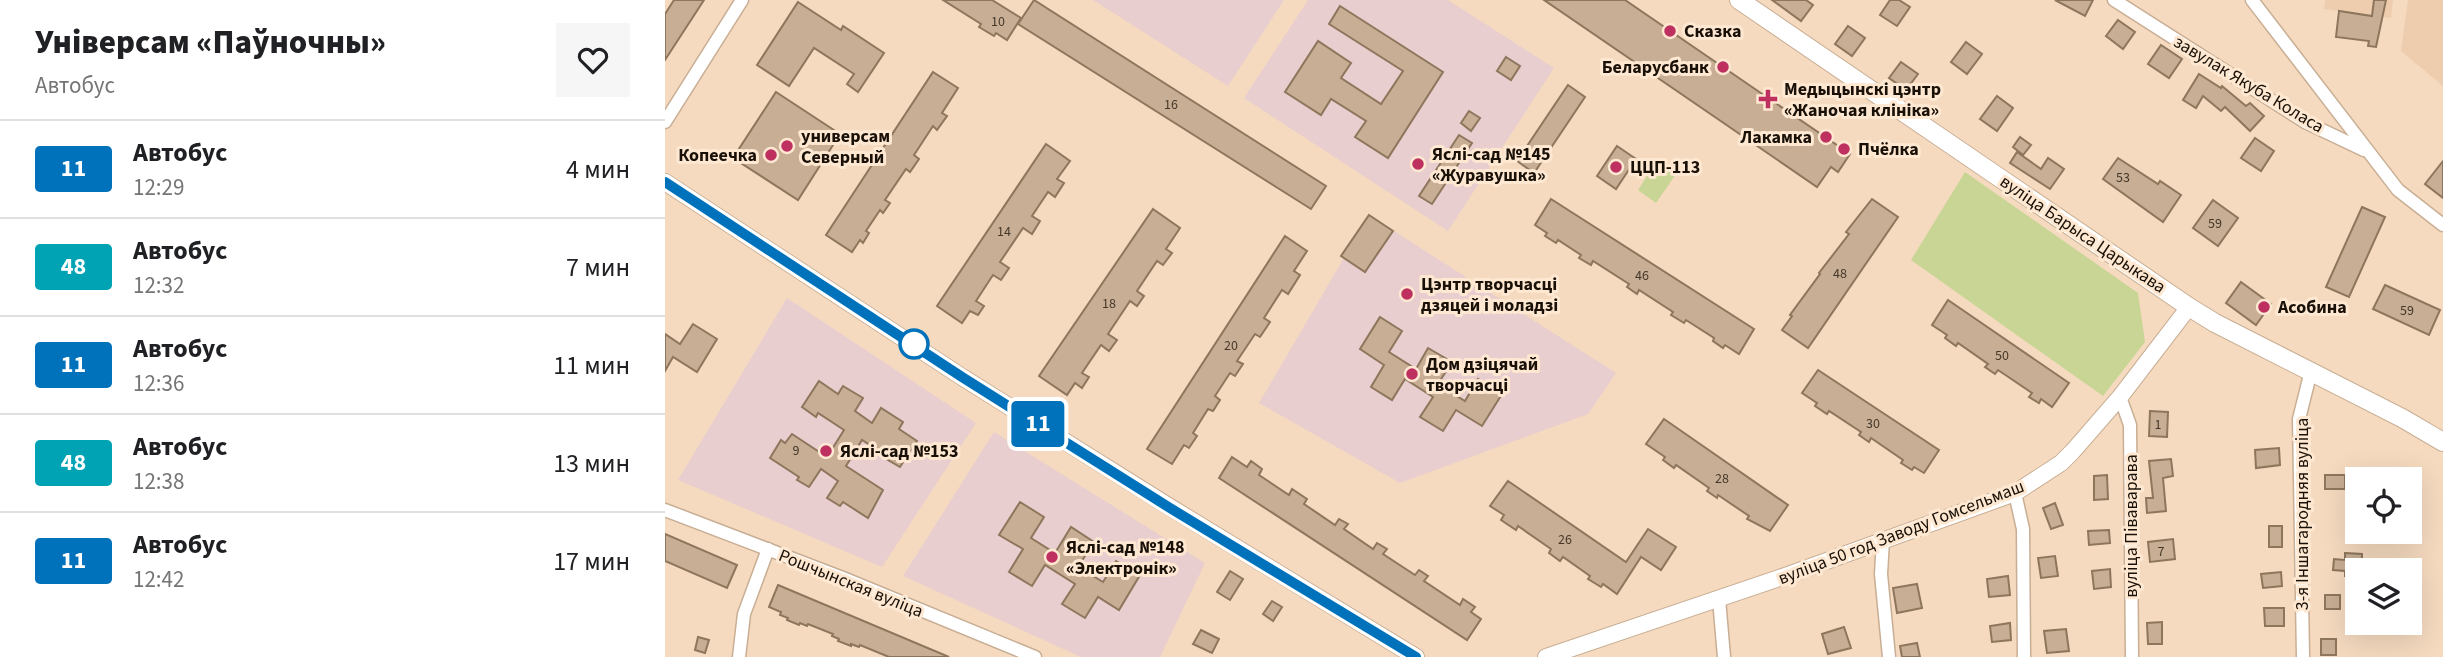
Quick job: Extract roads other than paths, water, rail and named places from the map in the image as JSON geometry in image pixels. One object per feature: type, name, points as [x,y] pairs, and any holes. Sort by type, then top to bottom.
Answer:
[{"type":"main road","name":"вуліца Барыса Царыкава","points":[[1739,0],[2189,307],[2443,442]]},
{"type":"street","points":[[665,121],[741,0]]},
{"type":"street","name":"завулак Якуба Коласа","points":[[2114,0],[2305,122],[2367,151],[2398,190],[2443,225]]},
{"type":"street","points":[[2252,0],[2367,151]]},
{"type":"street","points":[[665,182],[962,377],[1170,508],[1416,657]]},
{"type":"street","name":"вуліца 50 год Заводу Гомсельмаш","points":[[1546,657],[2015,494],[2061,463],[2120,397],[2189,307]]},
{"type":"street","name":"3-я Іншагародняя вуліца","points":[[2302,657],[2299,419],[2311,372]]},
{"type":"street","name":"вуліца Піваварава","points":[[2120,397],[2130,425],[2132,657]]},
{"type":"street","points":[[2015,494],[2023,529],[2024,657]]},
{"type":"street","name":"Рошчынская вуліца","points":[[665,510],[1035,657]]},
{"type":"street","points":[[1883,540],[1881,574],[1889,657]]},
{"type":"street","points":[[739,657],[744,614],[768,549]]},
{"type":"street","points":[[1719,599],[1724,657]]},
{"type":"place","name":"Сказка","points":[[1670,31]]},
{"type":"place","name":"Беларусбанк","points":[[1723,67]]},
{"type":"place","name":"Медыцынскі цэнтр «Жаночая клініка»","points":[[1768,99]]},
{"type":"place","name":"Лакамка","points":[[1826,137]]},
{"type":"place","name":"универсам Северный","points":[[787,146]]},
{"type":"place","name":"Пчёлка","points":[[1844,149]]},
{"type":"place","name":"Копеечка","points":[[771,155]]},
{"type":"place","name":"Яслі-сад №145 «Журавушка»","points":[[1418,164]]},
{"type":"place","name":"ЦЦП-113","points":[[1616,167]]},
{"type":"place","name":"Цэнтр творчасці дзяцей і моладзі","points":[[1407,294]]},
{"type":"place","name":"Асобина","points":[[2264,307]]},
{"type":"place","name":"Дом дзіцячай творчасці","points":[[1412,374]]},
{"type":"place","name":"Яслі-сад №153","points":[[826,451]]},
{"type":"place","name":"Яслі-сад №148 «Электронік»","points":[[1052,557]]}]
